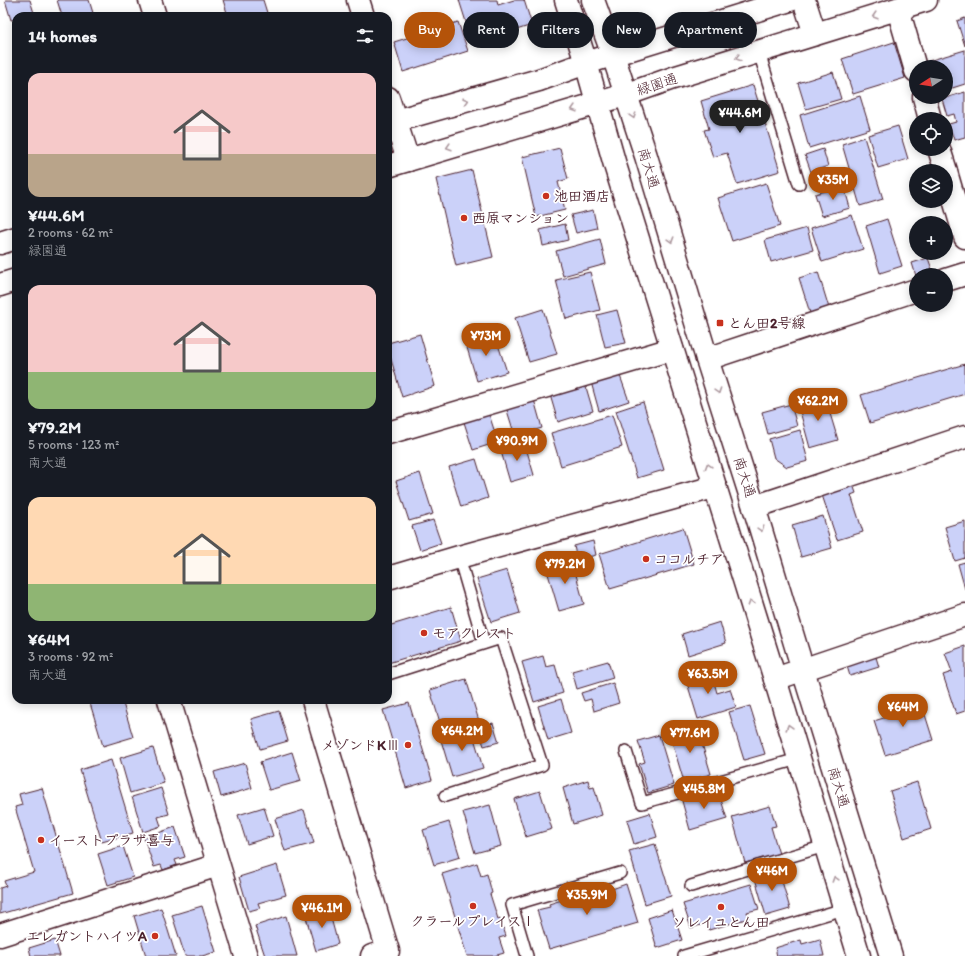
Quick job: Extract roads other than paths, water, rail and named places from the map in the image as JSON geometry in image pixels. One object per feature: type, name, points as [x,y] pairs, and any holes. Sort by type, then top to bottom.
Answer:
[{"type":"street","points":[[150,0],[154,12]]},
{"type":"street","points":[[358,0],[362,12]]},
{"type":"street","points":[[566,0],[598,102],[617,172],[859,956]]},
{"type":"street","name":"南大通","points":[[593,0],[613,55],[646,156],[891,956]]},
{"type":"street","points":[[392,122],[538,80],[586,63],[790,0]]},
{"type":"street","points":[[804,0],[815,34]]},
{"type":"street","name":"緑園通","points":[[398,163],[926,0]]},
{"type":"street","points":[[898,9],[913,60]]},
{"type":"street","points":[[392,128],[398,163]]},
{"type":"street","points":[[953,196],[965,237]]},
{"type":"street","points":[[0,243],[12,239]]},
{"type":"street","points":[[953,278],[965,274]]},
{"type":"street","points":[[0,285],[12,281]]},
{"type":"street","points":[[707,359],[909,292]]},
{"type":"street","points":[[392,432],[672,349]]},
{"type":"street","points":[[754,507],[965,437]]},
{"type":"street","points":[[392,577],[458,557],[714,487]]},
{"type":"street","points":[[775,680],[965,615]]},
{"type":"street","points":[[170,704],[246,956]]},
{"type":"street","points":[[315,704],[388,951],[372,956]]},
{"type":"street","points":[[0,935],[218,865]]},
{"type":"lane","points":[[759,52],[799,184]]},
{"type":"lane","points":[[458,557],[484,643]]},
{"type":"lane","points":[[392,673],[501,638],[542,765],[445,796]]},
{"type":"lane","points":[[626,751],[642,803],[798,759]]},
{"type":"lane","points":[[691,886],[825,846]]},
{"type":"lane","points":[[527,956],[512,905],[620,873]]},
{"type":"lane","points":[[684,956],[844,909]]},
{"type":"place","name":"池田酒店","points":[[546,196]]},
{"type":"place","name":"西原マンション","points":[[464,218]]},
{"type":"place","name":"とん田2号線","points":[[720,323]]},
{"type":"place","name":"ココルチア","points":[[646,559]]},
{"type":"place","name":"モアクレスト","points":[[424,633]]},
{"type":"place","name":"メゾンドKⅢ","points":[[408,745]]},
{"type":"place","name":"イーストプラザ喜与","points":[[41,840]]},
{"type":"place","name":"クラールプレイスⅠ","points":[[473,906]]},
{"type":"place","name":"ソレイユとん田","points":[[721,907]]},
{"type":"place","name":"エレガントハイツA","points":[[155,936]]}]
